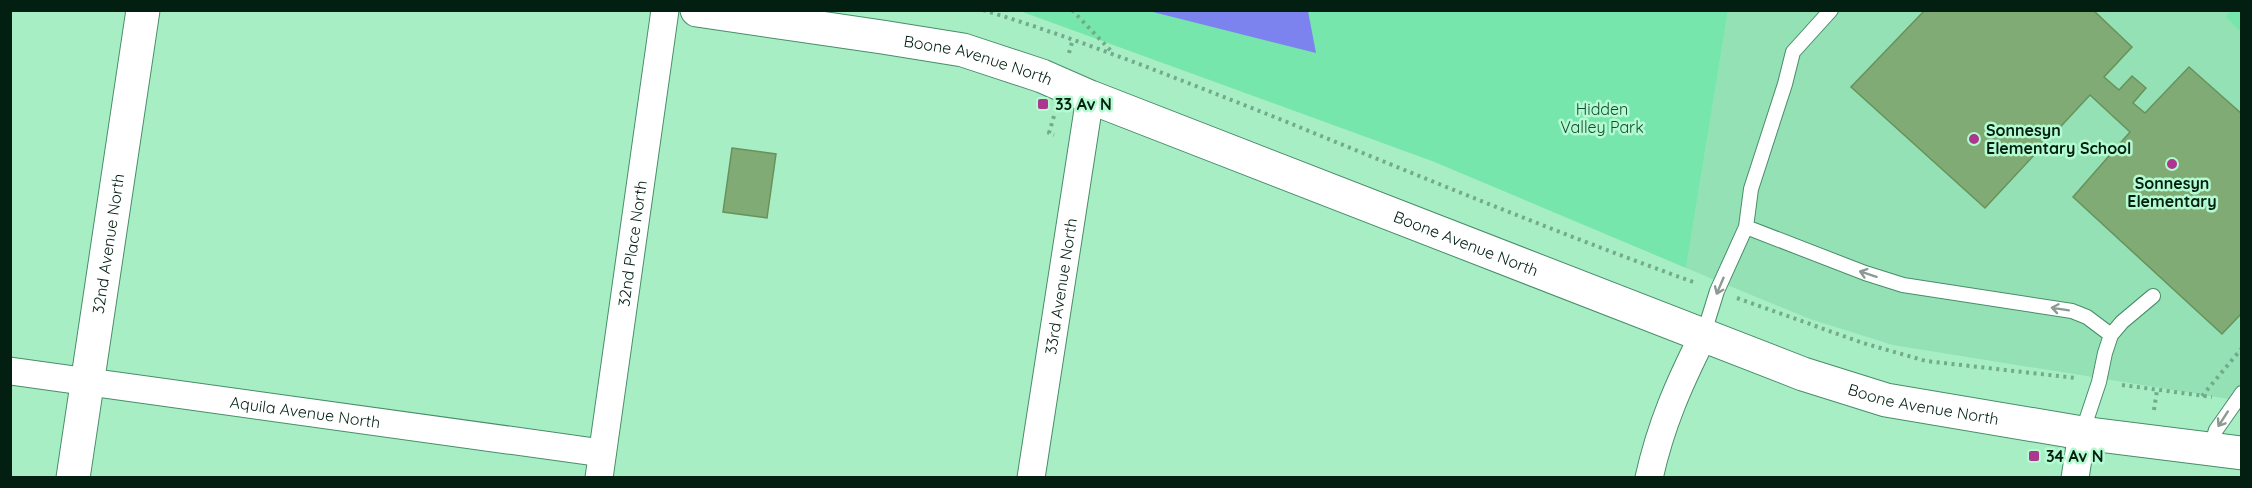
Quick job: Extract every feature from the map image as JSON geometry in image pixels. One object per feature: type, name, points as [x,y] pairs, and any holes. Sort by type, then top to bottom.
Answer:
[{"type":"street","name":"32nd Avenue North","points":[[74,477],[143,10]]},
{"type":"street","name":"32nd Place North","points":[[600,465],[666,10]]},
{"type":"street","name":"Boone Avenue North","points":[[697,10],[963,50],[1042,76],[1090,97],[1803,374],[1886,400],[2082,433],[2241,453]]},
{"type":"street","name":"33rd Avenue North","points":[[1031,477],[1090,97]]},
{"type":"street","points":[[1649,477],[1658,438],[1681,380],[1703,336]]},
{"type":"street","name":"Aquila Avenue North","points":[[10,371],[88,381],[600,465]]},
{"type":"street","points":[[2075,477],[2082,433]]},
{"type":"lane","points":[[1703,336],[1718,291],[1746,227],[1751,189],[1793,51],[1831,10]]},
{"type":"lane","points":[[1746,227],[1902,285],[2073,311],[2087,317],[2111,335]]},
{"type":"lane","points":[[2082,433],[2099,382],[2104,353],[2111,335],[2122,322],[2153,296]]},
{"type":"lane","points":[[2210,449],[2216,430],[2238,396]]},
{"type":"path","points":[[983,10],[1054,32],[1115,55],[1605,250],[1863,343],[1926,361],[2202,396],[2238,396]]},
{"type":"path","points":[[1072,10],[1115,55]]},
{"type":"path","points":[[2202,396],[2241,348]]},
{"type":"shaded area","points":[[1149,11],[1308,11],[1316,53]]},
{"type":"shaded area","name":"Sonnesyn Elementary School","points":[[1728,11],[2241,11],[2241,401],[1893,345],[1810,319],[1686,268]]},
{"type":"green space","name":"Hidden Valley Park","points":[[1020,11],[1728,11],[1686,268],[1432,161]]},
{"type":"green space","points":[[2231,11],[2241,11],[2241,32],[2226,17]]},
{"type":"building","name":"Sonnesyn Elementary","points":[[1925,10],[2093,10],[2132,47],[2104,77],[2119,90],[2132,76],[2146,88],[2133,103],[2145,113],[2189,67],[2242,114],[2242,313],[2222,334],[2073,197],[2130,132],[2090,95],[1985,208],[1851,87]]},
{"type":"building","points":[[732,148],[776,154],[767,218],[723,212]]},
{"type":"place","name":"33 Av N","points":[[1043,104]]},
{"type":"place","name":"Sonnesyn Elementary School","points":[[1974,139]]},
{"type":"place","name":"Sonnesyn Elementary","points":[[2172,164]]},
{"type":"place","name":"34 Av N","points":[[2034,456]]}]
